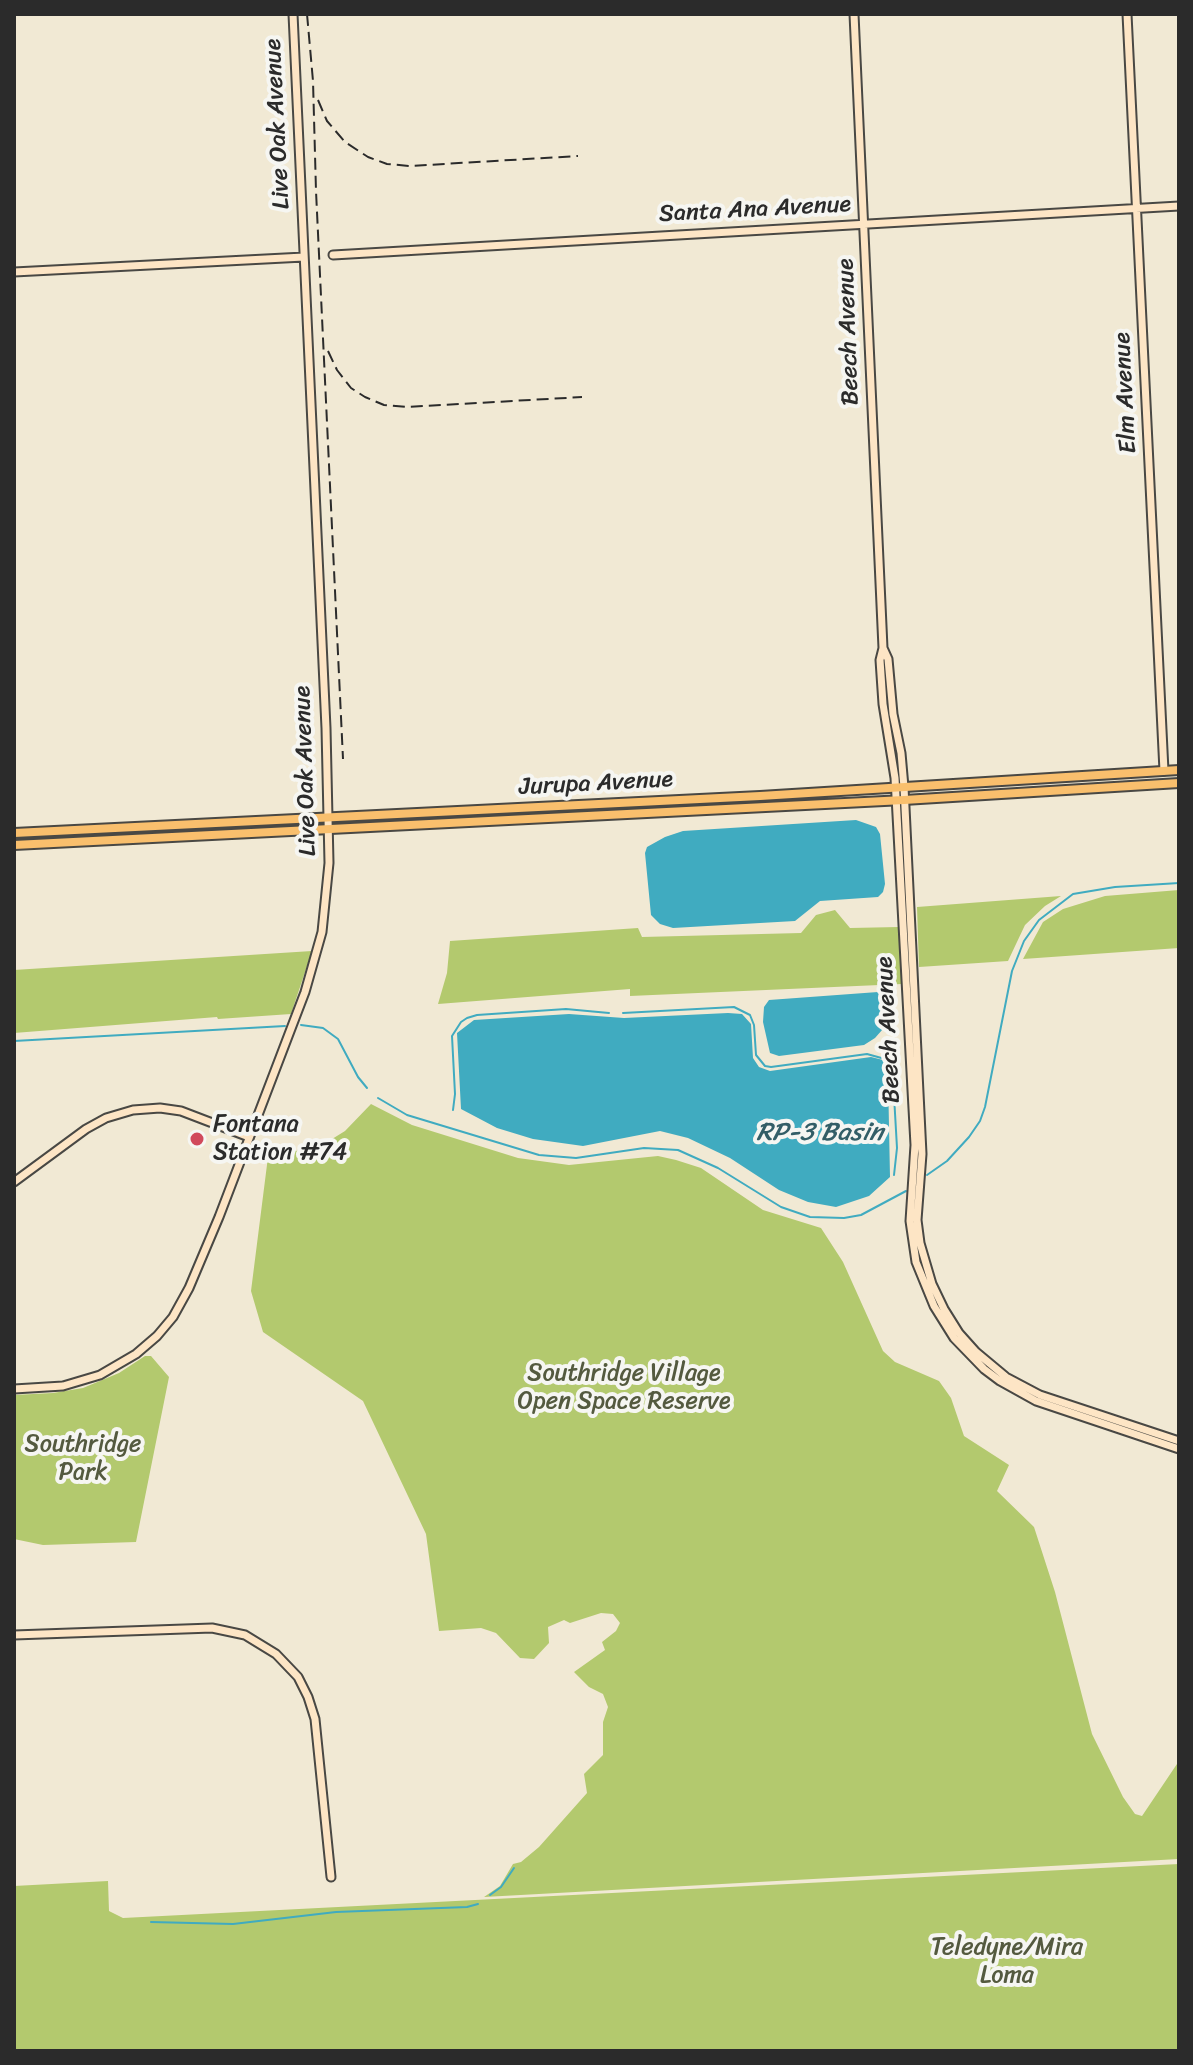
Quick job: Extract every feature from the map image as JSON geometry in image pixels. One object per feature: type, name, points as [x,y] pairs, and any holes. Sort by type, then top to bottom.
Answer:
[{"type":"main road","name":"Jurupa Avenue","points":[[14,833],[1179,770]]},
{"type":"main road","name":"Jurupa Avenue","points":[[14,845],[1179,783]]},
{"type":"street","name":"Live Oak Avenue","points":[[14,1389],[63,1386],[92,1378],[125,1362],[157,1336],[173,1317],[189,1288],[249,1137],[297,1012],[322,932],[329,874],[326,728],[293,14]]},
{"type":"street","name":"Beech Avenue","points":[[854,14],[883,648],[888,659],[900,787],[915,1145],[910,1221],[916,1262],[927,1292],[944,1323],[969,1355],[1016,1392],[1056,1409],[1179,1449]]},
{"type":"street","name":"Elm Avenue","points":[[1127,14],[1164,771]]},
{"type":"street","name":"Santa Ana Avenue","points":[[333,255],[1179,206]]},
{"type":"street","points":[[14,272],[304,257]]},
{"type":"street","name":"Beech Avenue","points":[[900,800],[922,1137],[917,1220],[926,1267],[936,1294],[959,1333],[976,1352],[1020,1385],[1054,1400],[1179,1441]]},
{"type":"street","points":[[14,1182],[86,1129],[106,1118],[133,1110],[160,1108],[181,1111],[249,1137]]},
{"type":"street","points":[[14,1635],[212,1628],[245,1635],[276,1654],[298,1677],[313,1714],[331,1877]]},
{"type":"green space","points":[[1179,890],[1179,948],[1023,959],[1043,922],[1063,909],[1105,896]]},
{"type":"green space","points":[[1061,896],[1025,925],[1008,961],[919,967],[917,907]]},
{"type":"green space","points":[[835,910],[850,928],[899,927],[902,984],[630,996],[630,989],[438,1004],[447,973],[450,941],[638,928],[642,937],[801,933],[816,915]]},
{"type":"green space","points":[[312,951],[291,1014],[14,1033],[14,970]]},
{"type":"green space","name":"Southridge Village Open Space Reserve","points":[[371,1104],[412,1125],[518,1158],[569,1165],[658,1156],[676,1160],[701,1168],[763,1210],[821,1228],[843,1262],[883,1351],[895,1362],[939,1381],[951,1398],[964,1436],[1009,1465],[997,1491],[1034,1527],[1055,1592],[1092,1734],[1123,1797],[1135,1814],[1142,1816],[1179,1761],[1179,1859],[484,1897],[500,1886],[513,1864],[521,1862],[539,1847],[587,1793],[584,1774],[603,1755],[603,1722],[608,1707],[603,1694],[589,1687],[574,1672],[605,1650],[602,1642],[616,1631],[620,1623],[613,1614],[601,1613],[570,1623],[564,1620],[548,1627],[549,1643],[534,1659],[520,1658],[496,1633],[481,1628],[439,1631],[426,1534],[363,1401],[263,1332],[251,1291],[269,1149],[299,1151],[324,1144],[345,1131]]},
{"type":"green space","name":"Southridge Park","points":[[145,1356],[151,1356],[169,1377],[136,1542],[43,1545],[14,1539],[14,1395],[83,1388],[119,1373]]},
{"type":"green space","name":"Teledyne/Mira Loma","points":[[1179,1864],[1179,2051],[14,2051],[14,1886],[108,1881],[109,1911],[123,1918]]},
{"type":"water","points":[[856,820],[876,827],[880,834],[885,884],[878,897],[820,901],[795,921],[673,928],[660,924],[651,915],[645,853],[647,847],[665,837],[683,831]]},
{"type":"water","name":"RP-3 Basin","points":[[878,992],[892,1003],[894,1012],[875,1038],[864,1045],[779,1056],[770,1053],[763,1022],[764,1007],[769,1000]]},
{"type":"water","name":"RP-3 Basin","points":[[569,1014],[624,1018],[742,1014],[751,1024],[753,1058],[759,1067],[770,1071],[871,1057],[883,1060],[888,1076],[890,1177],[869,1196],[836,1207],[808,1202],[779,1190],[730,1158],[688,1138],[660,1131],[583,1146],[533,1139],[497,1128],[461,1109],[457,1033],[474,1020]]},
{"type":"waterway","points":[[927,1175],[947,1161],[980,1121],[1012,971],[1024,941],[1039,920],[1073,894],[1115,887],[1179,883]]},
{"type":"waterway","points":[[623,1013],[734,1007],[750,1015],[754,1025],[756,1055],[765,1066],[867,1054],[885,1059],[893,1078],[897,1148],[894,1175]]},
{"type":"waterway","points":[[453,1110],[452,1036],[467,1018],[566,1009],[609,1013]]},
{"type":"waterway","points":[[301,1025],[323,1028],[338,1039],[367,1088]]},
{"type":"waterway","points":[[14,1041],[285,1026]]},
{"type":"waterway","points":[[378,1098],[407,1115],[539,1155],[576,1158],[644,1148],[678,1150],[718,1168],[781,1207],[810,1217],[861,1215],[906,1191]]},
{"type":"waterway","points":[[490,1895],[501,1887],[514,1868]]},
{"type":"waterway","points":[[151,1922],[233,1924],[336,1912],[478,1904]]},
{"type":"railway","points":[[307,14],[313,81],[343,759]]},
{"type":"railway","points":[[318,100],[327,121],[345,142],[368,157],[387,164],[410,166],[578,156]]},
{"type":"railway","points":[[328,351],[351,388],[384,405],[407,407],[582,397]]},
{"type":"place","name":"Fontana Station #74","points":[[197,1139]]}]
